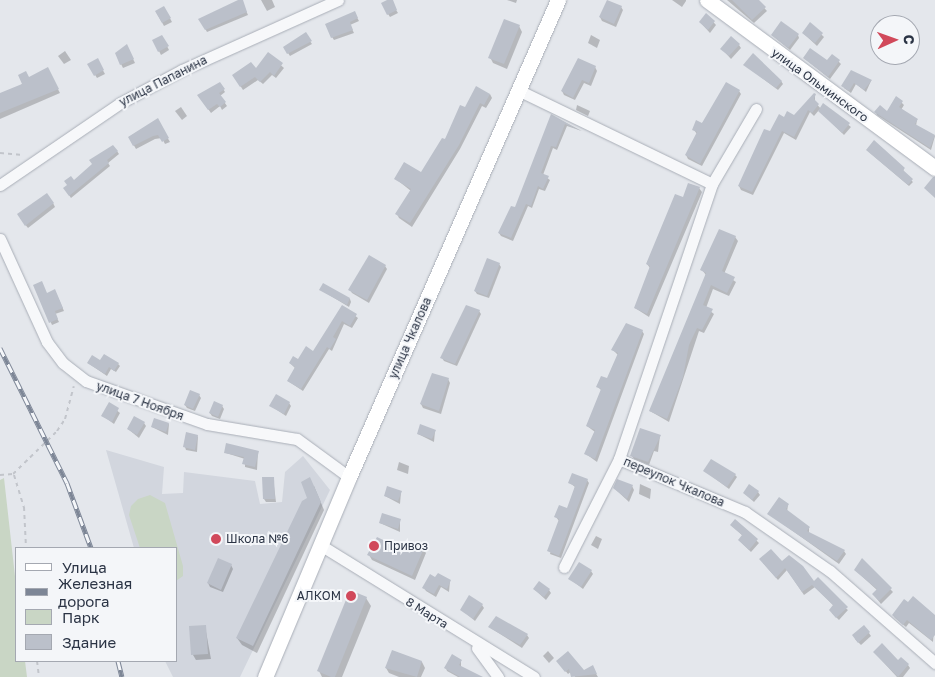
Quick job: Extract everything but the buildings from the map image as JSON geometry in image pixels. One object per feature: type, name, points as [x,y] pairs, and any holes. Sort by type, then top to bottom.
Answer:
[{"type":"street","name":"улица Папанина","points":[[0,185],[120,102],[182,70],[338,0]]},
{"type":"street","name":"улица Чкалова","points":[[265,677],[322,546],[349,476],[520,91],[558,0]]},
{"type":"street","name":"улица Ольминского","points":[[707,0],[935,168]]},
{"type":"street","points":[[520,91],[712,184]]},
{"type":"street","name":"переулок Чкалова","points":[[756,109],[712,184],[619,459],[745,512],[830,571],[935,663]]},
{"type":"street","name":"улица 7 Ноября","points":[[0,239],[47,342],[63,363],[78,374],[95,384],[207,424],[297,439],[349,476]]},
{"type":"street","points":[[564,567],[619,459]]},
{"type":"street","name":"8 Марта","points":[[322,546],[471,641],[534,677]]},
{"type":"street","points":[[471,641],[496,670],[498,677]]},
{"type":"path","points":[[0,153],[40,158]]},
{"type":"path","points":[[0,475],[13,474],[61,425],[78,374]]},
{"type":"path","points":[[13,474],[24,506],[26,547]]},
{"type":"path","points":[[37,662],[38,677]]},
{"type":"shaded area","points":[[106,450],[164,467],[162,494],[183,493],[184,472],[255,481],[260,504],[282,502],[285,472],[303,456],[330,490],[240,677],[173,677],[166,662],[178,662],[178,547],[134,547]]},
{"type":"green space","points":[[4,478],[15,576],[15,662],[25,662],[27,677],[0,677],[0,480]]},
{"type":"green space","points":[[150,495],[165,503],[178,547],[140,547],[129,515],[131,506],[138,499]]},
{"type":"green space","points":[[178,548],[183,566],[183,576],[178,580]]},
{"type":"railway","points":[[0,348],[67,483],[91,547]]},
{"type":"railway","points":[[118,662],[122,677]]},
{"type":"place","name":"Школа №6","points":[[216,539]]},
{"type":"place","name":"Привоз","points":[[374,546]]},
{"type":"place","name":"АЛКОМ","points":[[351,596]]}]
